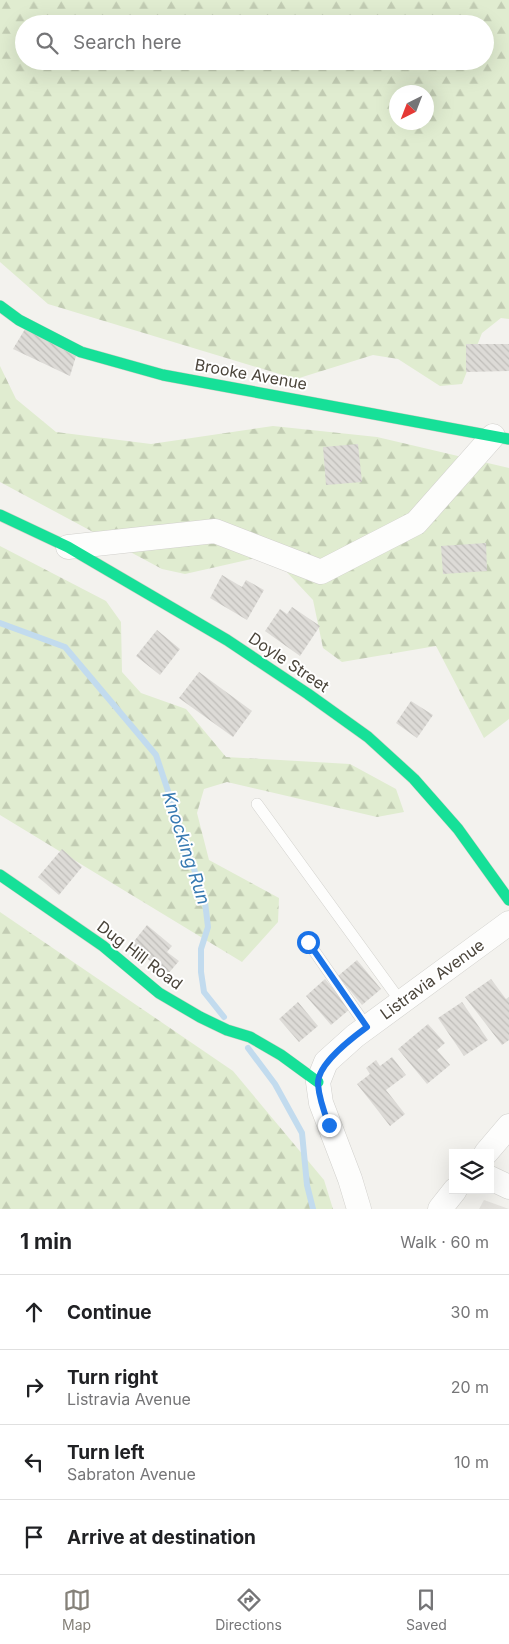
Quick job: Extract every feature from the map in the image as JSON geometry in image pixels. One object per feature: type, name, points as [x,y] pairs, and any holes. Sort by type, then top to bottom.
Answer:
[{"type":"street","name":"Brooke Avenue","points":[[0,306],[19,320],[81,352],[163,374],[501,438]]},
{"type":"street","points":[[68,547],[215,531],[321,572],[416,523],[501,438]]},
{"type":"street","name":"Doyle Street","points":[[0,515],[68,547],[227,640],[368,737],[414,779],[452,822],[509,900]]},
{"type":"street","name":"Dug Hill Road","points":[[0,875],[103,946],[159,993],[200,1017],[227,1030],[250,1037],[281,1055],[318,1082]]},
{"type":"street","name":"Listravia Avenue","points":[[318,1082],[326,1062],[367,1027],[509,923]]},
{"type":"street","points":[[318,1082],[321,1103],[350,1179],[359,1209]]},
{"type":"street","points":[[489,1149],[509,1126]]},
{"type":"street","points":[[494,1180],[509,1187]]},
{"type":"street","points":[[440,1209],[452,1194]]},
{"type":"lane","points":[[258,804],[401,1002]]},
{"type":"lane","points":[[308,942],[367,1027]]},
{"type":"green space","points":[[0,0],[509,0],[509,319],[501,318],[482,333],[462,384],[440,386],[398,359],[373,355],[296,379],[48,304],[0,262]]},
{"type":"green space","points":[[0,366],[16,399],[56,432],[151,444],[273,426],[377,437],[509,468],[509,719],[484,738],[436,646],[342,662],[323,648],[313,600],[282,567],[260,557],[185,574],[162,569],[0,482]]},
{"type":"green space","points":[[0,546],[106,601],[121,622],[122,672],[141,693],[186,709],[226,757],[350,764],[396,789],[404,812],[377,817],[227,782],[204,789],[197,813],[209,860],[279,898],[278,922],[242,962],[0,815]]},
{"type":"green space","points":[[0,912],[233,1071],[324,1180],[333,1209],[0,1209]]},
{"type":"shaded area","points":[[484,1200],[509,1209],[479,1209]]},
{"type":"building","points":[[25,329],[76,356],[70,376],[13,349]]},
{"type":"building","points":[[466,344],[509,344],[509,371],[466,372]]},
{"type":"building","points":[[358,444],[362,482],[326,485],[323,447]]},
{"type":"building","points":[[486,543],[487,571],[443,574],[441,546]]},
{"type":"building","points":[[222,575],[242,587],[246,580],[264,590],[247,620],[210,598]]},
{"type":"building","points":[[292,607],[320,626],[300,656],[265,631],[280,609],[287,614]]},
{"type":"building","points":[[157,630],[180,649],[160,675],[136,656]]},
{"type":"building","points":[[199,672],[252,711],[233,737],[179,698]]},
{"type":"building","points":[[411,701],[433,715],[417,738],[396,723]]},
{"type":"building","points":[[62,849],[82,867],[59,895],[38,877]]},
{"type":"building","points":[[147,925],[172,946],[167,952],[179,961],[167,975],[131,945]]},
{"type":"building","points":[[357,960],[381,989],[362,1005],[338,976]]},
{"type":"building","points":[[325,979],[350,1009],[331,1025],[306,996]]},
{"type":"building","points":[[491,979],[506,999],[509,997],[509,1040],[502,1045],[465,997]]},
{"type":"building","points":[[298,1002],[318,1026],[299,1042],[279,1019]]},
{"type":"building","points":[[462,1002],[488,1040],[464,1056],[438,1018]]},
{"type":"building","points":[[428,1024],[445,1043],[437,1050],[450,1065],[427,1084],[398,1049]]},
{"type":"building","points":[[392,1057],[406,1075],[386,1090],[405,1114],[390,1126],[357,1084],[370,1074],[366,1068],[376,1060],[380,1066]]},
{"type":"waterway","name":"Knocking Run","points":[[0,623],[65,647],[156,755],[205,902],[208,927],[201,949],[201,972],[204,992],[224,1017]]},
{"type":"waterway","name":"Knocking Run","points":[[248,1048],[275,1084],[302,1133],[307,1185],[313,1209]]},
{"type":"traffic: fast","points":[[0,306],[19,320],[81,352],[163,375],[509,439]]},
{"type":"traffic: fast","points":[[0,515],[68,547],[227,640],[368,737],[414,779],[458,829],[509,900]]},
{"type":"traffic: fast","points":[[0,875],[103,946],[159,993],[200,1017],[227,1030],[250,1037],[281,1055],[318,1082]]},
{"type":"route","points":[[308,942],[367,1027],[326,1062],[318,1082],[321,1103],[329,1125]]}]
